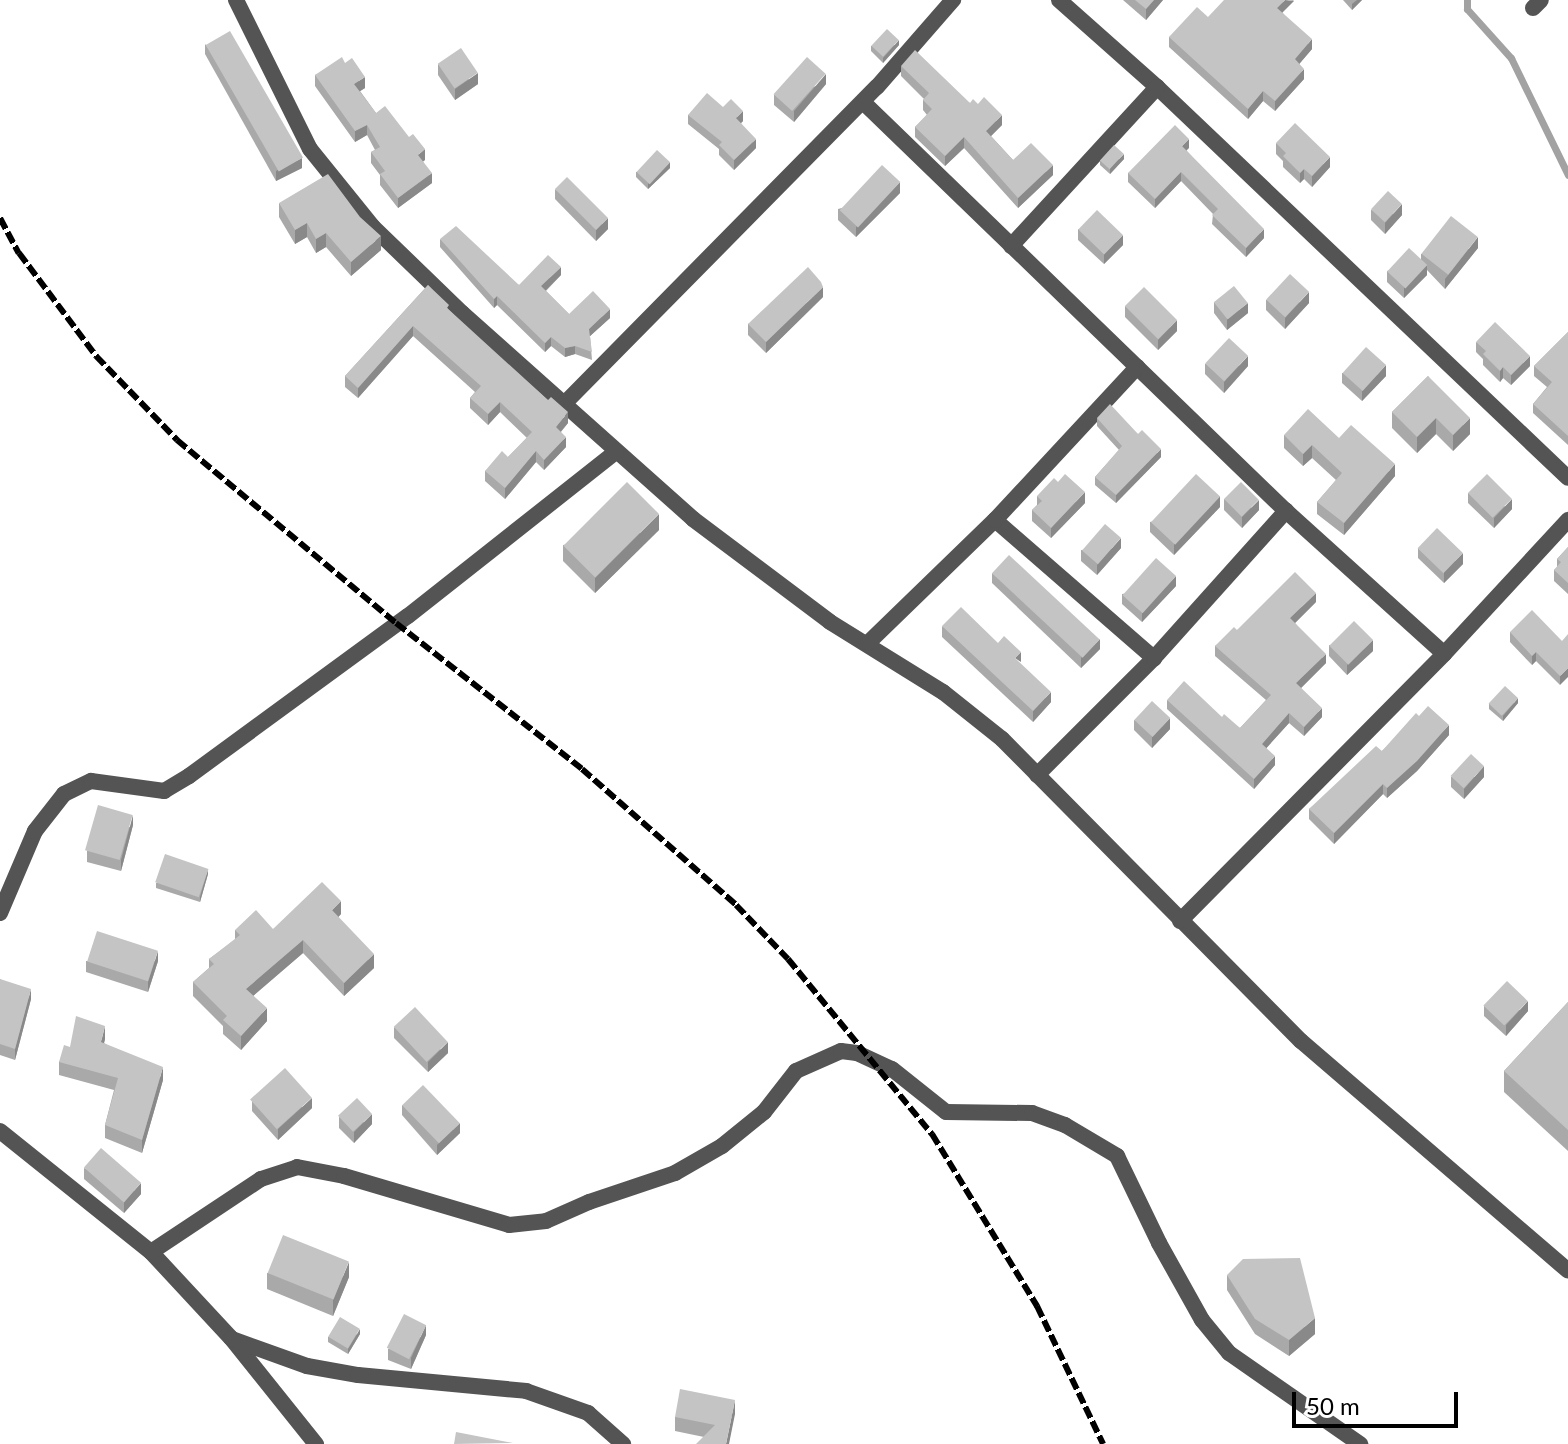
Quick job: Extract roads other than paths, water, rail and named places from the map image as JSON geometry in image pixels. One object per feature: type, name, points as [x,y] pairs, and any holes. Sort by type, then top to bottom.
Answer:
[{"type":"street","points":[[236,0],[310,149],[373,227],[616,452],[775,583],[830,622],[943,692],[1002,739],[1301,1041],[1568,1271]]},
{"type":"street","points":[[563,405],[863,102],[953,0]]},
{"type":"street","points":[[1059,0],[1157,87],[1568,478]]},
{"type":"street","points":[[1011,246],[1157,87]]},
{"type":"street","points":[[863,102],[1286,511],[1444,654]]},
{"type":"street","points":[[868,643],[995,520],[1137,367]]},
{"type":"street","points":[[0,913],[35,831],[64,794],[91,781],[164,791],[189,776],[408,616],[616,452]]},
{"type":"street","points":[[1037,775],[1154,658],[1286,511]]},
{"type":"street","points":[[995,520],[1154,658]]},
{"type":"street","points":[[1180,921],[1444,654],[1568,520]]},
{"type":"street","points":[[151,1252],[261,1179],[297,1167],[344,1176],[509,1225],[546,1221],[589,1202],[675,1173],[722,1146],[764,1112],[796,1071],[841,1051],[857,1053],[892,1069],[946,1112],[1032,1113],[1065,1125],[1117,1156],[1159,1243],[1211,1331],[1229,1353],[1360,1444]]},
{"type":"street","points":[[0,1131],[151,1252],[231,1338],[316,1444]]},
{"type":"street","points":[[231,1338],[307,1366],[358,1375],[526,1391],[588,1413],[623,1444]]},
{"type":"waterway","points":[[1467,0],[1467,9],[1511,58],[1568,175]]},
{"type":"railway","points":[[0,218],[19,253],[96,356],[177,440],[396,623],[582,769],[736,905],[788,959],[932,1134],[1037,1306],[1103,1444]]}]
